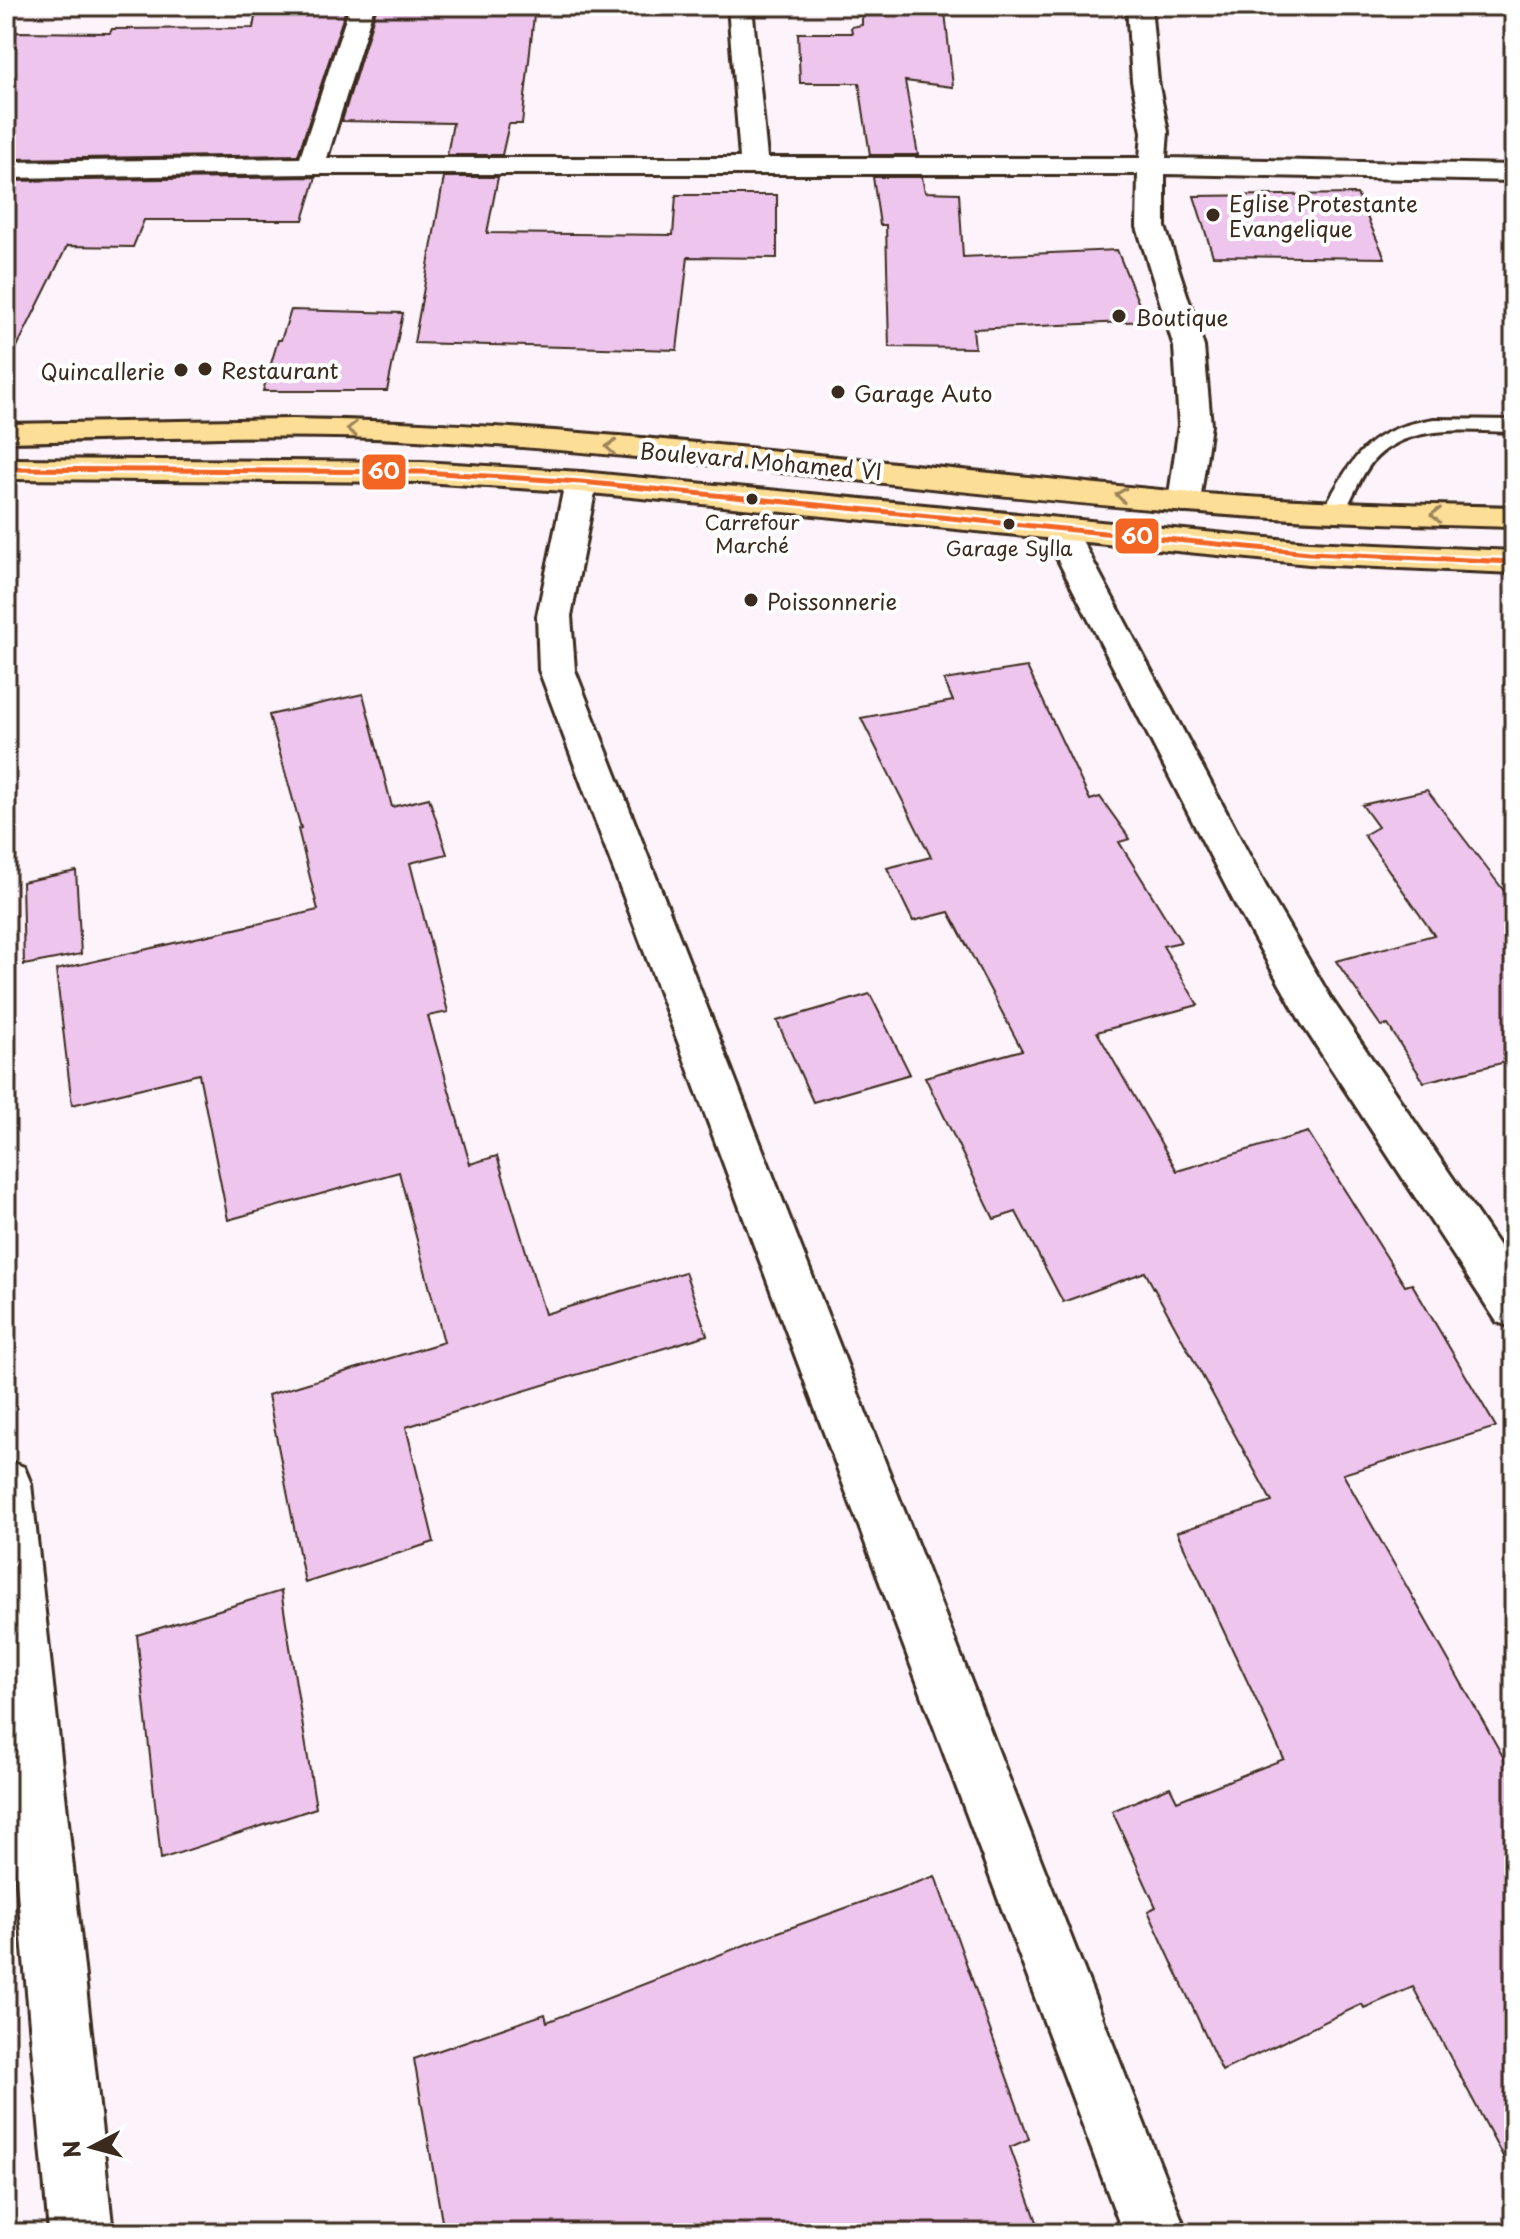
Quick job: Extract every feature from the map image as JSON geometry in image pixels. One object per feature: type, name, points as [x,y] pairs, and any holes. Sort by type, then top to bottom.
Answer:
[{"type":"main road","name":"Boulevard Mohamed VI","points":[[6,433],[292,428],[415,430],[817,464],[1184,502],[1333,512],[1514,517]]},
{"type":"main road","name":"Boulevard Mohamed VI","points":[[6,469],[423,472],[581,482],[1309,553],[1514,562]]},
{"type":"street","points":[[311,166],[362,6]]},
{"type":"street","points":[[740,6],[754,166]]},
{"type":"street","points":[[1139,6],[1145,81],[1155,132],[1150,193],[1151,227],[1189,347],[1195,425],[1184,502]]},
{"type":"street","points":[[6,170],[311,166],[1154,166],[1514,173]]},
{"type":"street","points":[[581,482],[554,616],[557,670],[1155,2233]]},
{"type":"street","points":[[1060,531],[1255,904],[1317,1012],[1514,1307]]},
{"type":"street","points":[[6,1484],[81,2233]]},
{"type":"lane","points":[[1333,512],[1365,457],[1391,436],[1422,427],[1514,426]]},
{"type":"building","points":[[257,6],[347,6],[298,155],[6,159],[6,50],[17,32],[110,33],[112,29],[253,28]]},
{"type":"building","points":[[377,6],[535,6],[522,124],[509,124],[502,155],[447,155],[453,123],[342,121]]},
{"type":"building","points":[[862,11],[945,12],[953,87],[905,81],[918,155],[870,155],[859,83],[800,83],[798,33],[852,33],[851,27],[862,25]]},
{"type":"building","points":[[316,177],[303,220],[144,220],[133,247],[67,246],[6,369],[6,181]]},
{"type":"building","points":[[444,177],[498,177],[487,233],[673,235],[676,195],[777,195],[777,258],[688,257],[677,350],[414,343]]},
{"type":"building","points":[[873,177],[922,177],[925,192],[959,193],[963,257],[1117,250],[1146,321],[973,329],[975,348],[889,347],[886,225],[880,225]]},
{"type":"building","points":[[1357,194],[1385,258],[1213,256],[1194,196]]},
{"type":"building","points":[[291,310],[403,313],[387,391],[263,391],[278,340],[281,340]]},
{"type":"building","points":[[1027,667],[1090,800],[1100,797],[1130,839],[1119,842],[1181,942],[1163,946],[1198,1005],[1097,1032],[1177,1171],[1308,1132],[1405,1286],[1412,1284],[1496,1427],[1343,1474],[1514,1776],[1514,2177],[1413,1987],[1364,2008],[1362,2004],[1222,2071],[1148,1911],[1156,1907],[1112,1811],[1170,1787],[1177,1801],[1284,1759],[1177,1532],[1272,1502],[1145,1272],[1063,1302],[1016,1212],[994,1219],[925,1077],[1022,1050],[949,912],[913,921],[887,868],[931,857],[861,718],[953,701],[944,680]]},
{"type":"building","points":[[363,694],[392,807],[429,798],[447,854],[410,863],[448,1012],[428,1016],[470,1164],[497,1156],[545,1314],[685,1272],[707,1335],[406,1427],[434,1542],[305,1583],[268,1395],[444,1342],[399,1172],[228,1220],[199,1074],[72,1105],[56,970],[318,910],[298,829],[301,828],[269,715]]},
{"type":"building","points":[[1427,790],[1514,904],[1514,1060],[1424,1082],[1388,1025],[1381,1026],[1336,961],[1434,935],[1364,835],[1378,827],[1362,805]]},
{"type":"building","points":[[76,871],[81,954],[24,965],[22,882]]},
{"type":"building","points":[[870,994],[910,1074],[813,1102],[777,1021]]},
{"type":"building","points":[[281,1591],[316,1808],[161,1859],[137,1635]]},
{"type":"building","points":[[935,1876],[1029,2139],[1010,2147],[1041,2233],[444,2233],[414,2059],[545,2014],[547,2022],[773,1934]]},
{"type":"transit line","name":"60","points":[[6,469],[423,472],[581,482],[1309,553],[1514,562]]},
{"type":"place","name":"Eglise Protestante Evangelique","points":[[1213,215]]},
{"type":"place","name":"Boutique","points":[[1119,316]]},
{"type":"place","name":"Restaurant","points":[[205,369]]},
{"type":"place","name":"Quincallerie","points":[[181,370]]},
{"type":"place","name":"Garage Auto","points":[[838,392]]},
{"type":"place","name":"Carrefour Marché","points":[[752,499]]},
{"type":"place","name":"Garage Sylla","points":[[1009,524]]},
{"type":"place","name":"Poissonnerie","points":[[751,600]]}]
